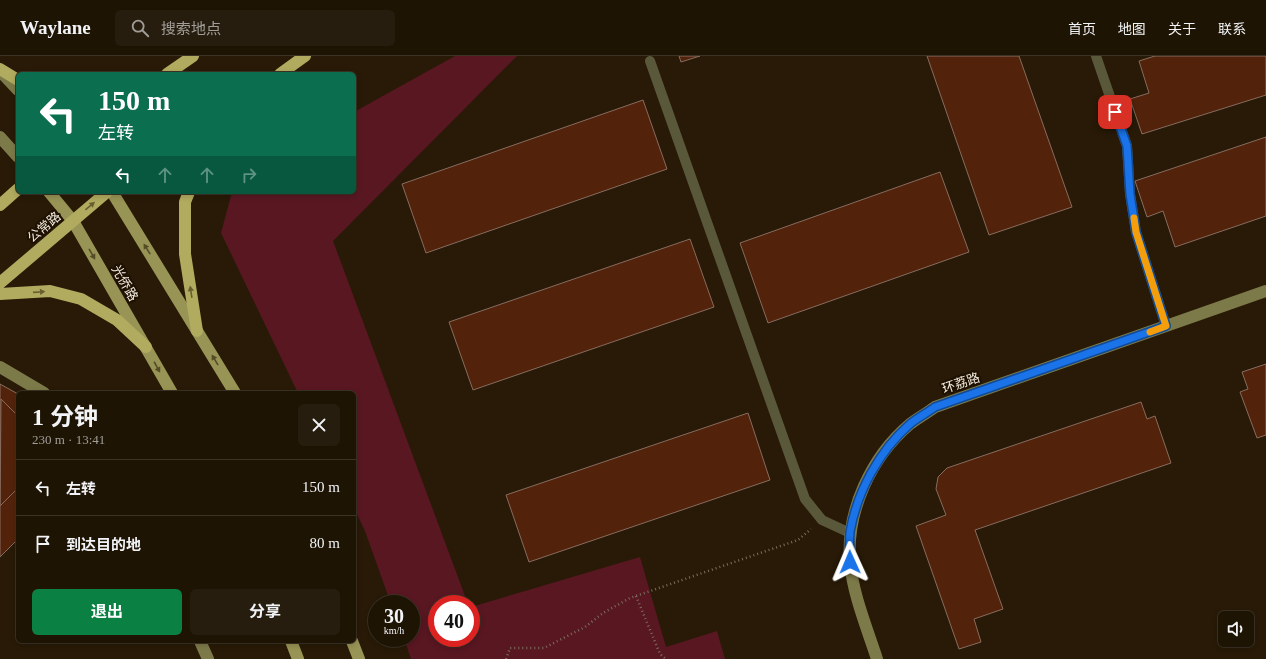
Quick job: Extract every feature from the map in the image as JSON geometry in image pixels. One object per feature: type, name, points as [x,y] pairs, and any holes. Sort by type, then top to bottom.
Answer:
[{"type":"highway","points":[[170,72],[193,56]]},
{"type":"highway","points":[[283,72],[305,56]]},
{"type":"highway","points":[[0,70],[16,79]]},
{"type":"highway","points":[[0,205],[16,191]]},
{"type":"highway","name":"公常路","points":[[0,283],[105,194]]},
{"type":"highway","points":[[188,194],[185,202],[185,254],[197,331]]},
{"type":"highway","points":[[0,294],[50,291],[81,299],[117,320],[146,347]]},
{"type":"main road","name":"光侨路","points":[[51,194],[73,221],[171,391]]},
{"type":"main road","points":[[113,194],[234,391]]},
{"type":"main road","points":[[293,643],[298,659]]},
{"type":"main road","points":[[353,643],[359,659]]},
{"type":"street","points":[[0,70],[16,88]]},
{"type":"street","points":[[0,137],[16,155]]},
{"type":"street","name":"环荔路","points":[[877,659],[856,593],[850,562],[850,533],[856,505],[869,476],[886,449],[910,424],[935,407],[1266,291]]},
{"type":"street","points":[[0,367],[41,391]]},
{"type":"street","points":[[201,643],[208,659]]},
{"type":"lane","points":[[1096,56],[1127,146],[1130,194],[1136,232],[1166,326]]},
{"type":"lane","points":[[650,61],[805,499],[822,520],[850,533]]},
{"type":"path","points":[[506,659],[510,648],[544,648],[585,626],[603,613],[630,598],[798,540],[822,520]]},
{"type":"path","points":[[636,596],[660,654],[666,659]]},
{"type":"shaded area","points":[[455,56],[517,56],[333,241],[465,595],[428,595],[428,647],[480,647],[480,604],[640,557],[666,647],[717,631],[725,659],[411,659],[407,647],[420,647],[420,595],[388,595],[365,531],[356,512],[356,391],[297,391],[221,233],[231,194],[356,194],[356,111]]},
{"type":"building","points":[[679,56],[700,56],[681,62]]},
{"type":"building","points":[[927,56],[1019,56],[1072,207],[989,235]]},
{"type":"building","points":[[1155,56],[1266,56],[1266,95],[1142,134],[1130,99],[1149,93],[1139,61]]},
{"type":"building","points":[[643,100],[667,169],[426,253],[402,184]]},
{"type":"building","points":[[1266,137],[1266,216],[1175,247],[1163,211],[1147,217],[1135,181]]},
{"type":"building","points":[[940,172],[969,252],[768,323],[740,243]]},
{"type":"building","points":[[690,239],[714,307],[473,390],[449,322]]},
{"type":"building","points":[[1266,364],[1266,435],[1257,438],[1240,392],[1248,389],[1242,372]]},
{"type":"building","points":[[0,384],[16,393],[16,541],[0,557]]},
{"type":"building","points":[[1,399],[16,414],[16,490],[0,506]]},
{"type":"building","points":[[1141,402],[1147,419],[1155,416],[1171,463],[975,530],[1003,609],[974,619],[981,642],[959,649],[916,526],[946,515],[936,489],[938,477],[947,468]]},
{"type":"building","points":[[748,413],[770,480],[529,562],[506,495]]},
{"type":"slow traffic","points":[[1134,218],[1136,232],[1166,326],[1150,332]]},
{"type":"route","points":[[850,562],[850,533],[856,505],[869,476],[886,449],[910,424],[935,407],[1166,326],[1136,232],[1130,194],[1127,146],[1115,112]]}]
